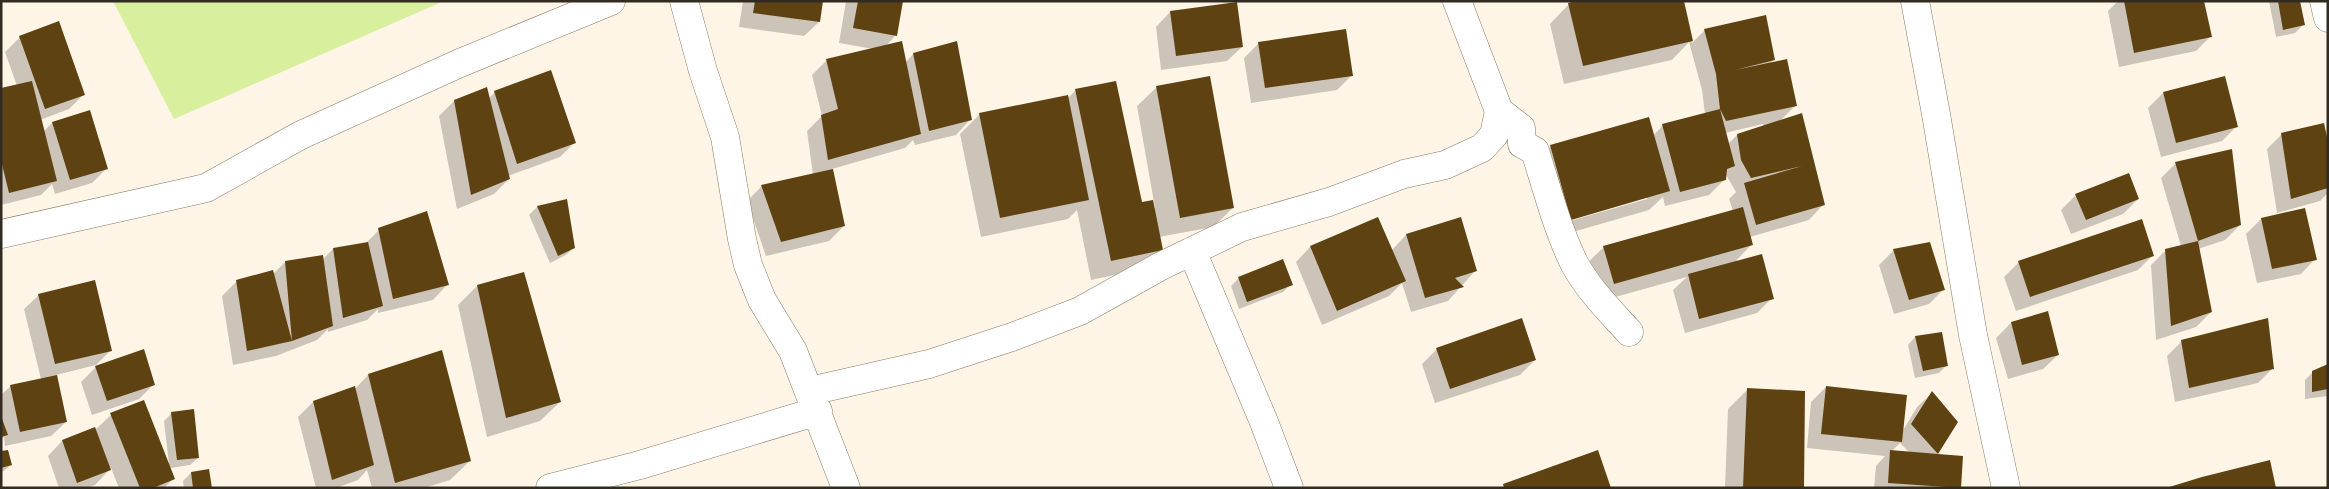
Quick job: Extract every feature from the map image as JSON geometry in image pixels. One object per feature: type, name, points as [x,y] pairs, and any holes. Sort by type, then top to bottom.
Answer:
[{"type":"street","points":[[1,234],[206,188],[301,135],[460,63],[611,1]]},
{"type":"street","points":[[684,1],[703,72],[725,137],[748,265],[762,300],[793,352],[814,401],[846,488]]},
{"type":"street","points":[[1457,1],[1499,111],[1521,128],[1522,144],[1535,151],[1561,232],[1575,265],[1599,299],[1629,332]]},
{"type":"street","points":[[1915,1],[1973,335],[2006,488]]},
{"type":"street","points":[[2324,1],[2328,18]]},
{"type":"street","points":[[550,488],[640,465],[814,401],[1012,337],[1080,311],[1161,266],[1242,227],[1329,202],[1404,174],[1445,165],[1482,148],[1494,135],[1499,111]]},
{"type":"street","points":[[1192,251],[1264,422],[1289,488]]},
{"type":"green space","points":[[113,1],[444,1],[174,119]]},
{"type":"building","points":[[755,1],[823,1],[820,22],[753,13]]},
{"type":"building","points":[[858,1],[903,1],[897,36],[853,28]]},
{"type":"building","points":[[1576,1],[1684,1],[1693,41],[1583,66],[1568,3]]},
{"type":"building","points":[[2124,1],[2204,1],[2212,37],[2134,53]]},
{"type":"building","points":[[2278,1],[2300,1],[2305,25],[2283,30]]},
{"type":"building","points":[[1237,2],[1243,47],[1176,56],[1170,11]]},
{"type":"building","points":[[1766,15],[1775,60],[1735,70],[1787,59],[1797,106],[1726,121],[1720,109],[1716,74],[1704,29]]},
{"type":"building","points":[[59,21],[85,95],[45,109],[19,36]]},
{"type":"building","points":[[1346,29],[1353,76],[1265,88],[1258,42]]},
{"type":"building","points":[[902,41],[921,134],[828,160],[821,115],[838,109],[826,59]]},
{"type":"building","points":[[957,41],[972,120],[929,131],[913,53]]},
{"type":"building","points":[[551,70],[576,143],[517,164],[494,91]]},
{"type":"building","points":[[1210,76],[1234,208],[1180,218],[1156,86]]},
{"type":"building","points":[[2225,76],[2238,127],[2176,143],[2163,92]]},
{"type":"building","points":[[32,81],[57,181],[9,193],[1,160],[1,88]]},
{"type":"building","points":[[1116,81],[1142,202],[1153,200],[1163,250],[1111,261],[1075,89]]},
{"type":"building","points":[[487,87],[510,179],[471,195],[454,100]]},
{"type":"building","points":[[1068,95],[1089,200],[1000,218],[979,113]]},
{"type":"building","points":[[1720,109],[1735,166],[1727,169],[1726,180],[1680,192],[1662,124]]},
{"type":"building","points":[[90,110],[108,169],[70,180],[52,122]]},
{"type":"building","points":[[1802,113],[1825,205],[1756,225],[1744,183],[1802,166],[1751,178],[1741,160],[1737,134]]},
{"type":"building","points":[[1649,117],[1670,191],[1571,220],[1550,145]]},
{"type":"building","points":[[2324,123],[2328,142],[2328,188],[2291,199],[2281,133]]},
{"type":"building","points":[[2232,149],[2241,225],[2198,241],[2175,162]]},
{"type":"building","points":[[833,169],[845,226],[781,242],[761,185]]},
{"type":"building","points":[[2129,173],[2139,199],[2086,220],[2075,194]]},
{"type":"building","points":[[567,199],[575,248],[558,256],[537,206]]},
{"type":"building","points":[[1743,207],[1753,245],[1614,284],[1603,246]]},
{"type":"building","points":[[2305,208],[2317,260],[2272,269],[2261,218]]},
{"type":"building","points":[[427,211],[449,285],[393,299],[378,228]]},
{"type":"building","points":[[1378,217],[1406,281],[1337,311],[1310,246]]},
{"type":"building","points":[[1461,217],[1477,271],[1455,278],[1464,287],[1425,298],[1406,234]]},
{"type":"building","points":[[2142,219],[2154,256],[2030,297],[2018,261]]},
{"type":"building","points":[[2198,241],[2212,312],[2171,326],[2165,249]]},
{"type":"building","points":[[368,242],[383,306],[343,318],[333,248]]},
{"type":"building","points":[[1930,242],[1945,290],[1909,300],[1893,249]]},
{"type":"building","points":[[1762,254],[1774,299],[1699,319],[1688,274]]},
{"type":"building","points":[[323,255],[333,326],[292,341],[285,261]]},
{"type":"building","points":[[1283,259],[1293,285],[1247,302],[1238,277]]},
{"type":"building","points":[[273,270],[292,341],[247,351],[236,280]]},
{"type":"building","points":[[524,272],[561,402],[506,418],[477,285]]},
{"type":"building","points":[[95,280],[112,351],[55,364],[38,294]]},
{"type":"building","points":[[2048,311],[2059,355],[2022,365],[2011,322]]},
{"type":"building","points":[[1522,318],[1536,360],[1450,389],[1436,348]]},
{"type":"building","points":[[2268,318],[2274,369],[2189,388],[2181,340]]},
{"type":"building","points":[[1942,332],[1948,366],[1923,371],[1915,336]]},
{"type":"building","points":[[144,349],[155,385],[107,401],[95,366]]},
{"type":"building","points":[[442,350],[471,461],[395,483],[368,374]]},
{"type":"building","points":[[2328,364],[2328,389],[2312,392],[2312,371]]},
{"type":"building","points":[[57,375],[67,422],[20,432],[10,385]]},
{"type":"building","points":[[355,386],[374,465],[332,480],[313,401]]},
{"type":"building","points":[[1826,386],[1907,395],[1902,442],[1821,434]]},
{"type":"building","points":[[1747,388],[1805,391],[1804,488],[1743,488]]},
{"type":"building","points":[[1932,391],[1958,422],[1938,454],[1911,424]]},
{"type":"building","points":[[144,400],[175,479],[153,488],[140,488],[110,413]]},
{"type":"building","points":[[194,409],[199,458],[177,460],[171,412]]},
{"type":"building","points":[[1,416],[8,435],[1,437]]},
{"type":"building","points":[[95,427],[111,470],[77,483],[62,440]]},
{"type":"building","points":[[8,450],[12,465],[1,468],[1,451]]},
{"type":"building","points":[[1598,450],[1611,488],[1504,488],[1503,484]]},
{"type":"building","points":[[1890,450],[1963,456],[1961,488],[1888,483]]},
{"type":"building","points":[[2270,460],[2276,488],[2166,488],[2202,477]]},
{"type":"building","points":[[209,469],[212,488],[193,488],[191,472]]}]
